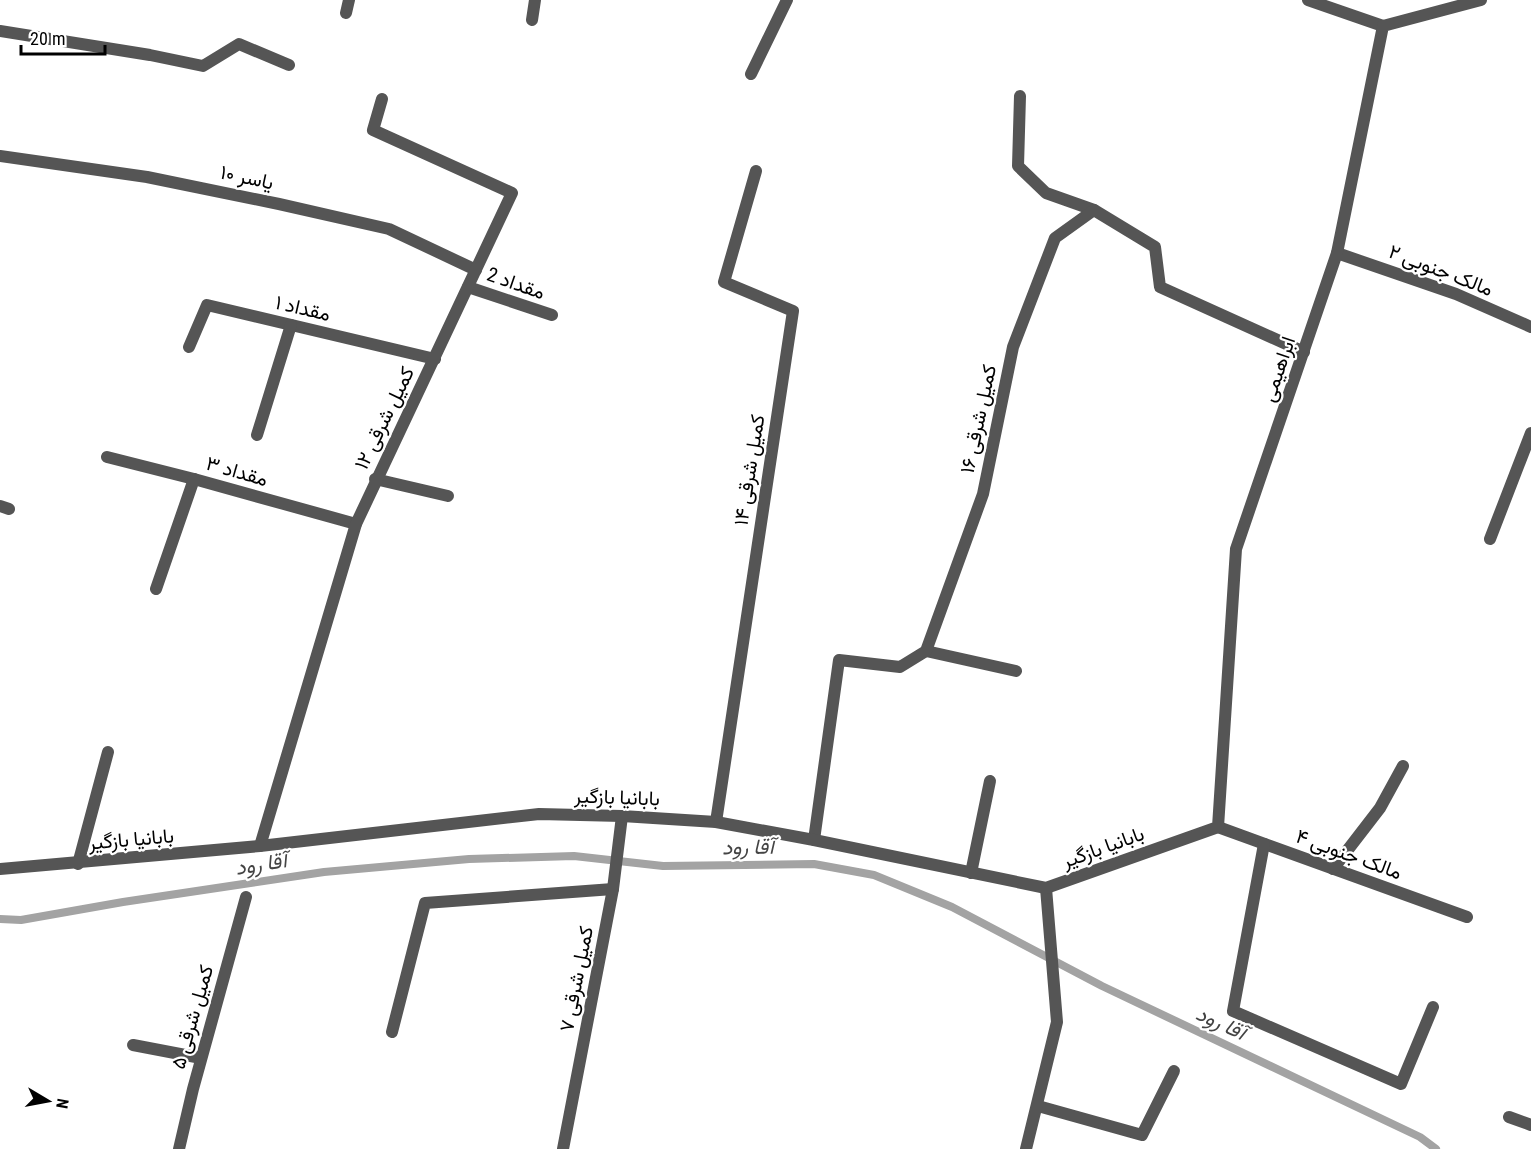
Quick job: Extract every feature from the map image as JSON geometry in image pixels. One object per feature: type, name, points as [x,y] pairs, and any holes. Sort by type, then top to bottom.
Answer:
[{"type":"street","points":[[346,13],[349,0]]},
{"type":"street","points":[[532,20],[535,0]]},
{"type":"street","points":[[751,74],[786,0]]},
{"type":"street","points":[[1308,0],[1383,26],[1481,0]]},
{"type":"street","name":"ابراهیمی","points":[[1218,827],[1236,549],[1337,253],[1383,26]]},
{"type":"street","points":[[0,31],[150,55],[203,66],[239,44],[289,65]]},
{"type":"street","points":[[1020,96],[1018,166],[1046,193],[1094,210],[1155,247],[1160,287],[1304,352]]},
{"type":"street","name":"کمیل شرقی ۱۲","points":[[260,846],[356,524],[375,479],[435,359],[512,193],[373,130],[382,99]]},
{"type":"street","name":"یاسر ۱۰","points":[[0,156],[147,177],[389,229],[476,270]]},
{"type":"street","name":"کمیل شرقی ۱۴","points":[[716,822],[793,310],[724,282],[756,171]]},
{"type":"street","name":"کمیل شرقی ۱۶","points":[[926,651],[983,494],[1013,347],[1054,238],[1094,210]]},
{"type":"street","name":"مالک جنوبی ۲","points":[[1337,253],[1456,294],[1531,327]]},
{"type":"street","name":"مقداد 2","points":[[468,287],[552,315]]},
{"type":"street","name":"مقداد ۱","points":[[189,347],[207,305],[435,359]]},
{"type":"street","points":[[257,435],[291,325]]},
{"type":"street","points":[[1490,539],[1531,432]]},
{"type":"street","name":"مقداد ۳","points":[[107,457],[356,524]]},
{"type":"street","points":[[156,589],[194,479]]},
{"type":"street","points":[[375,479],[448,496]]},
{"type":"street","points":[[814,840],[839,660],[900,667],[926,651],[1016,671]]},
{"type":"street","points":[[78,864],[108,752]]},
{"type":"street","points":[[1333,869],[1380,808],[1402,766]]},
{"type":"street","points":[[972,873],[990,781]]},
{"type":"street","name":"بابانیا بازگیر","points":[[0,869],[78,864],[260,846],[539,814],[716,822],[1046,888],[1218,827]]},
{"type":"street","name":"کمیل شرقی ۷","points":[[563,1149],[613,889],[622,816]]},
{"type":"street","name":"مالک جنوبی ۴","points":[[1218,827],[1467,917]]},
{"type":"street","points":[[1264,844],[1233,1011],[1401,1084],[1433,1007]]},
{"type":"street","points":[[1026,1149],[1057,1022],[1046,888]]},
{"type":"street","points":[[392,1032],[425,903],[613,889]]},
{"type":"street","name":"کمیل شرقی ۵","points":[[179,1149],[201,1058],[246,897]]},
{"type":"street","points":[[133,1045],[201,1058]]},
{"type":"street","points":[[1038,1106],[1142,1135],[1174,1071]]},
{"type":"street","points":[[1509,1117],[1531,1125]]},
{"type":"waterway","name":"آقا رود","points":[[0,919],[21,920],[123,902],[324,872],[469,859],[574,856],[663,866],[814,864],[874,875],[952,907],[1102,986],[1420,1137],[1436,1149]]}]
